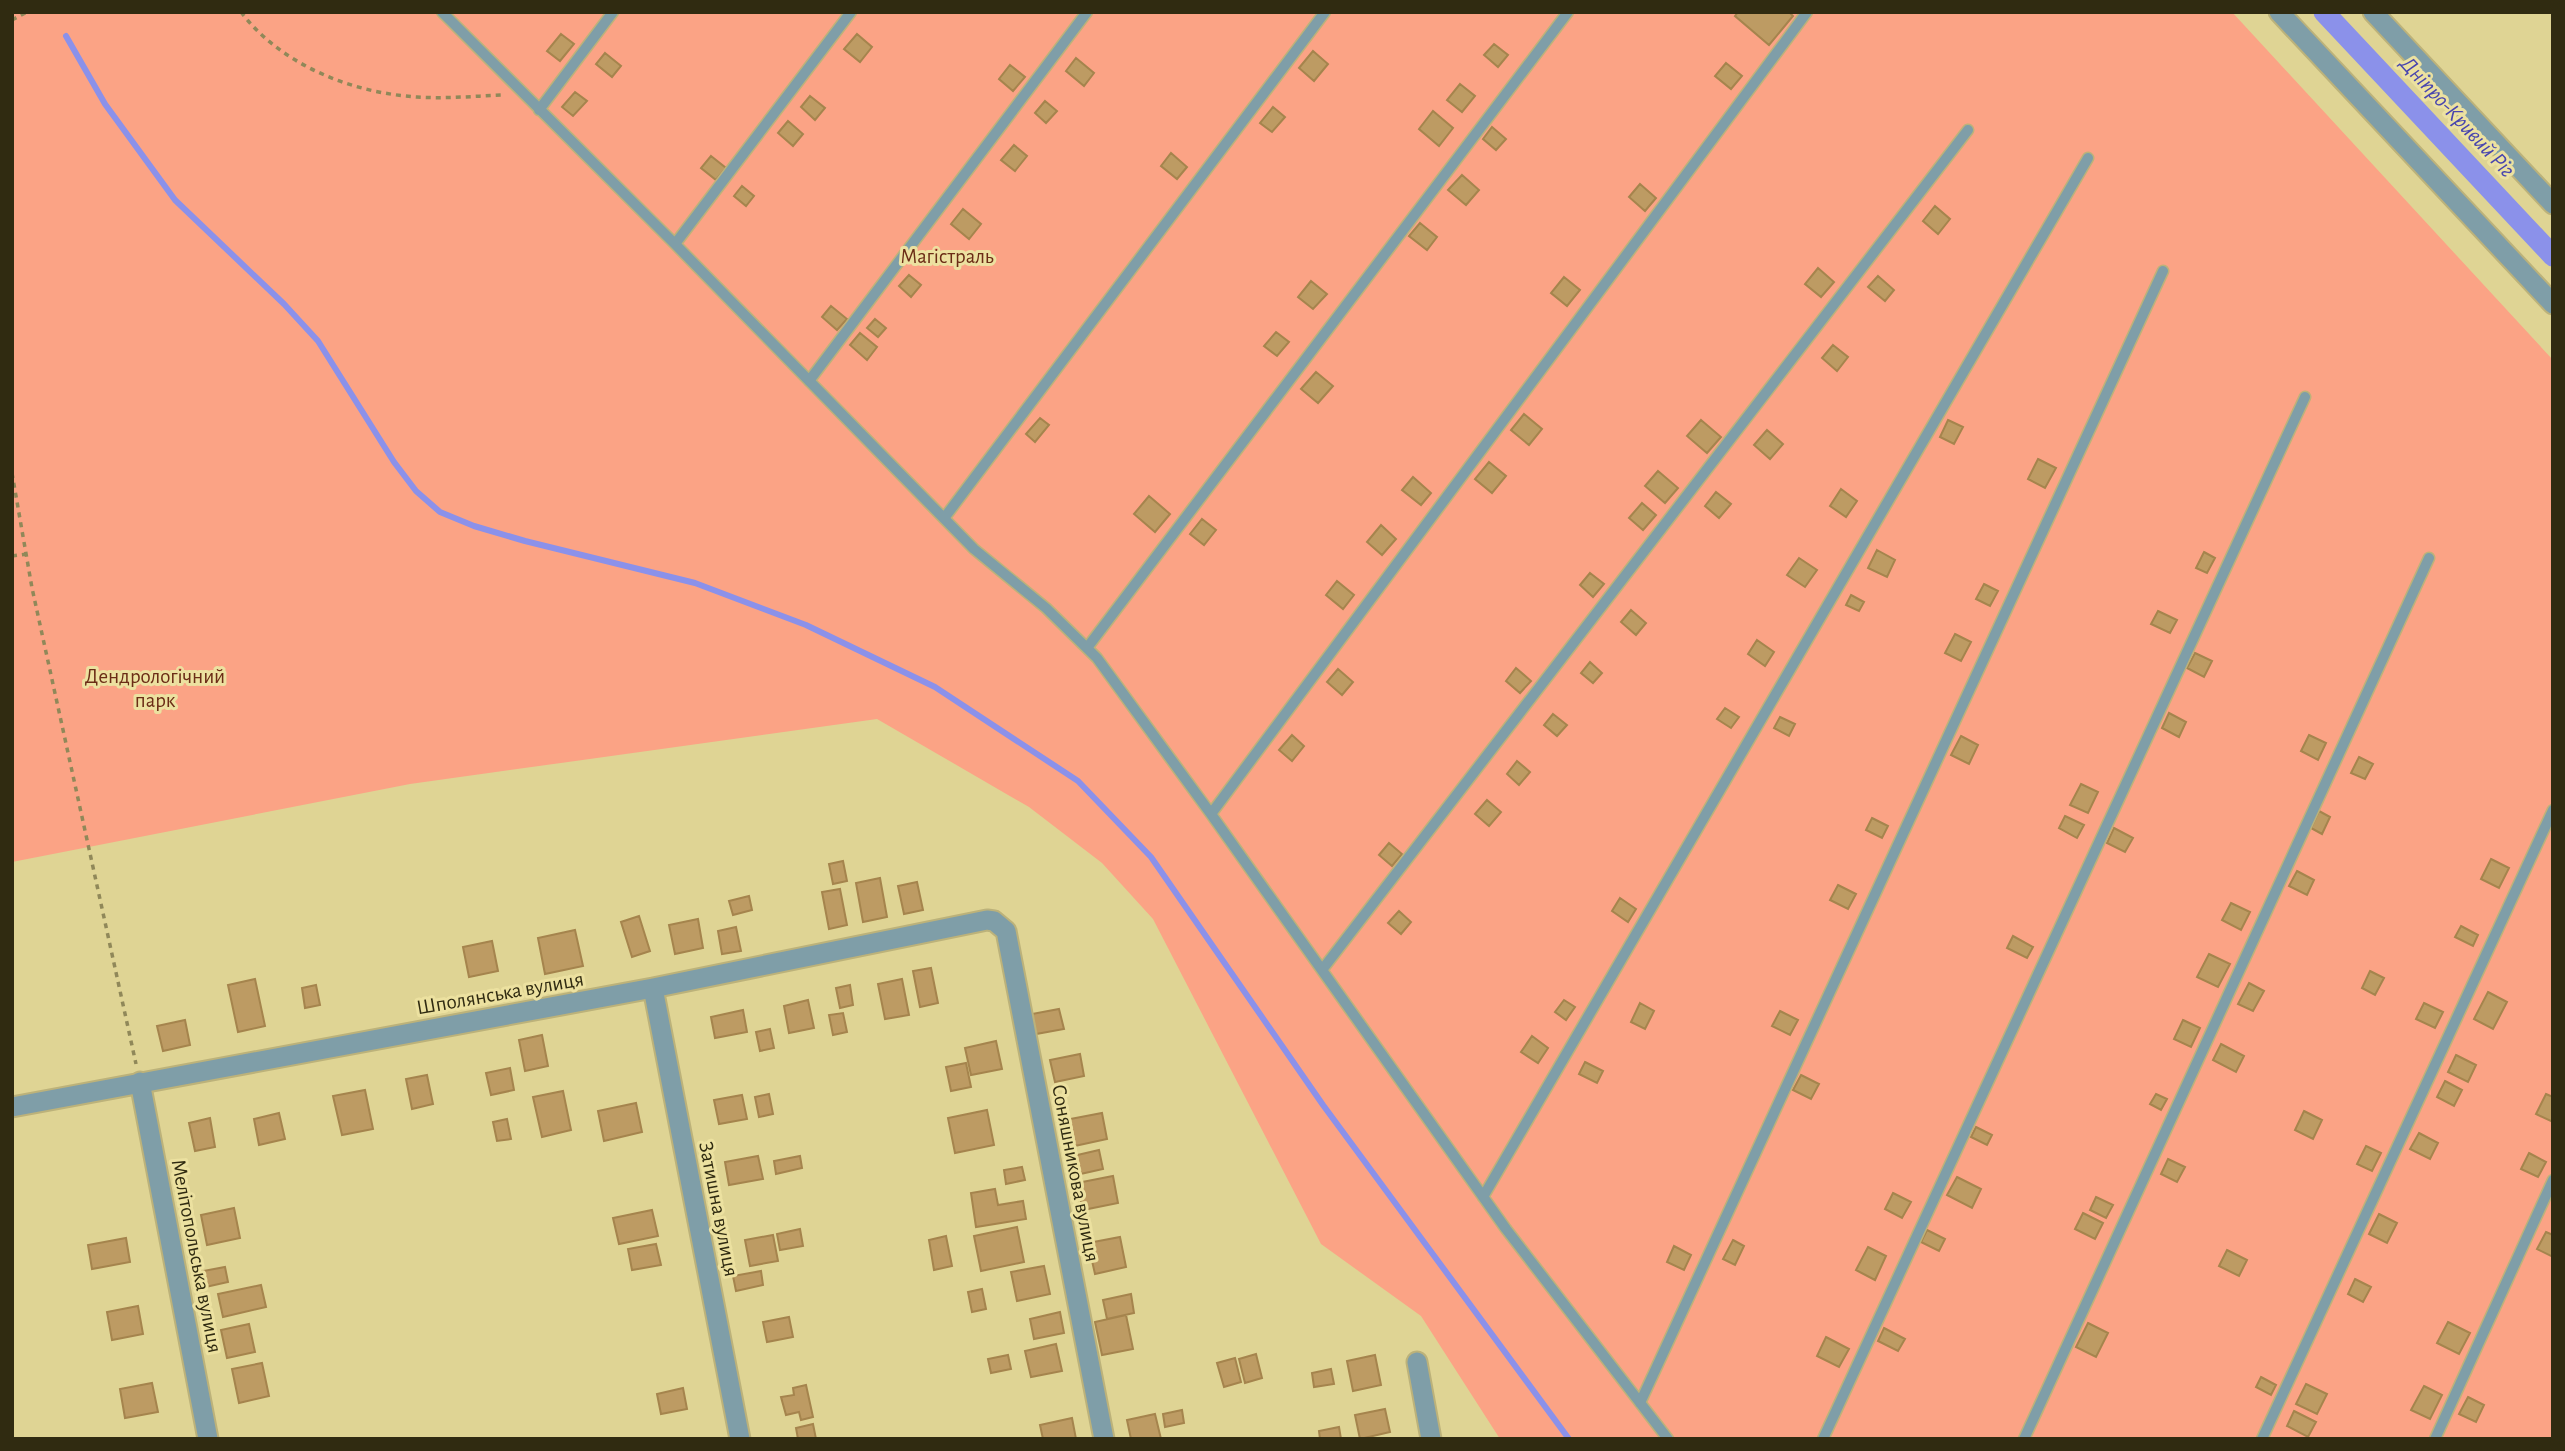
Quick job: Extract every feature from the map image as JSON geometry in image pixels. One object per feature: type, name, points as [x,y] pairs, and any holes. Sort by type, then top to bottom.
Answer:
[{"type":"street","points":[[2279,12],[2553,304]]},
{"type":"street","points":[[2373,12],[2553,204]]},
{"type":"street","name":"Шполянська вулиця","points":[[12,1107],[653,988],[987,920],[995,921]]},
{"type":"street","name":"Соняшникова вулиця","points":[[995,921],[1006,930],[1104,1439]]},
{"type":"street","name":"Затишна вулиця","points":[[653,988],[740,1439]]},
{"type":"street","name":"Мелітопольська вулиця","points":[[140,1082],[208,1439]]},
{"type":"street","points":[[1417,1362],[1431,1439]]},
{"type":"lane","points":[[442,12],[675,244],[974,549],[1046,608],[1097,658],[1483,1197],[1668,1439]]},
{"type":"lane","points":[[540,110],[614,12]]},
{"type":"lane","points":[[675,244],[851,12]]},
{"type":"lane","points":[[809,381],[1087,12]]},
{"type":"lane","points":[[945,517],[1325,12]]},
{"type":"lane","points":[[1087,648],[1568,12]]},
{"type":"lane","points":[[1211,814],[1807,12]]},
{"type":"lane","points":[[1322,970],[1968,130]]},
{"type":"lane","points":[[1483,1197],[2088,158]]},
{"type":"lane","points":[[1640,1403],[2163,271]]},
{"type":"lane","points":[[1823,1439],[2305,397]]},
{"type":"lane","points":[[2024,1439],[2429,558]]},
{"type":"lane","points":[[2262,1439],[2553,810]]},
{"type":"lane","points":[[2435,1439],[2553,1180]]},
{"type":"path","points":[[12,20],[27,12]]},
{"type":"path","points":[[241,12],[253,28],[285,55],[326,75],[372,90],[416,97],[524,94]]},
{"type":"path","points":[[12,473],[140,1082]]},
{"type":"path","points":[[12,556],[27,554]]},
{"type":"green space","points":[[12,12],[2232,12],[2553,360],[2553,1439],[1500,1439],[1421,1316],[1321,1244],[1153,919],[1102,863],[1029,807],[877,719],[410,784],[12,862]]},
{"type":"building","points":[[1738,12],[1789,12],[1793,16],[1769,45],[1735,16]]},
{"type":"building","points":[[561,34],[574,44],[560,61],[547,51]]},
{"type":"building","points":[[857,34],[872,47],[860,62],[844,49]]},
{"type":"building","points":[[1494,44],[1508,55],[1498,67],[1484,55]]},
{"type":"building","points":[[1313,51],[1328,64],[1314,81],[1299,68]]},
{"type":"building","points":[[605,53],[621,66],[612,77],[596,64]]},
{"type":"building","points":[[1076,58],[1094,73],[1084,86],[1066,71]]},
{"type":"building","points":[[1726,63],[1742,76],[1731,89],[1715,76]]},
{"type":"building","points":[[1010,65],[1025,77],[1013,91],[999,79]]},
{"type":"building","points":[[1460,84],[1475,96],[1462,112],[1447,100]]},
{"type":"building","points":[[575,92],[587,101],[573,116],[562,107]]},
{"type":"building","points":[[810,96],[825,108],[815,120],[801,107]]},
{"type":"building","points":[[1045,101],[1057,111],[1046,123],[1035,113]]},
{"type":"building","points":[[1273,107],[1285,117],[1272,132],[1260,123]]},
{"type":"building","points":[[1433,111],[1453,128],[1439,146],[1419,129]]},
{"type":"building","points":[[788,121],[803,134],[793,146],[778,133]]},
{"type":"building","points":[[1492,127],[1506,139],[1496,150],[1483,139]]},
{"type":"building","points":[[1014,145],[1027,156],[1015,171],[1001,160]]},
{"type":"building","points":[[1171,153],[1187,167],[1177,179],[1161,166]]},
{"type":"building","points":[[711,156],[726,168],[716,180],[701,168]]},
{"type":"building","points":[[1462,175],[1479,190],[1466,205],[1448,190]]},
{"type":"building","points":[[1640,184],[1656,198],[1645,211],[1629,197]]},
{"type":"building","points":[[742,186],[754,196],[746,206],[734,196]]},
{"type":"building","points":[[1935,206],[1950,219],[1938,234],[1923,221]]},
{"type":"building","points":[[963,209],[981,224],[969,239],[951,224]]},
{"type":"building","points":[[1420,223],[1437,237],[1427,250],[1409,236]]},
{"type":"building","points":[[1818,268],[1834,282],[1821,297],[1805,284]]},
{"type":"building","points":[[909,275],[921,285],[911,297],[899,286]]},
{"type":"building","points":[[1878,276],[1894,290],[1885,301],[1868,287]]},
{"type":"building","points":[[1564,277],[1580,290],[1567,306],[1551,293]]},
{"type":"building","points":[[1311,281],[1327,294],[1313,309],[1298,297]]},
{"type":"building","points":[[831,306],[847,319],[837,330],[822,317]]},
{"type":"building","points":[[875,319],[886,328],[878,337],[867,328]]},
{"type":"building","points":[[1276,332],[1289,342],[1277,356],[1264,346]]},
{"type":"building","points":[[860,333],[877,347],[867,360],[850,345]]},
{"type":"building","points":[[1833,345],[1848,357],[1837,371],[1822,358]]},
{"type":"building","points":[[1316,372],[1333,386],[1318,403],[1301,389]]},
{"type":"building","points":[[1524,414],[1542,429],[1529,445],[1511,430]]},
{"type":"building","points":[[1040,418],[1049,425],[1035,442],[1026,434]]},
{"type":"building","points":[[1701,420],[1721,437],[1707,453],[1687,436]]},
{"type":"building","points":[[1948,420],[1963,427],[1954,444],[1940,437]]},
{"type":"building","points":[[1767,430],[1783,444],[1770,459],[1754,445]]},
{"type":"building","points":[[2038,459],[2056,468],[2045,488],[2028,479]]},
{"type":"building","points":[[1489,462],[1506,476],[1492,493],[1475,479]]},
{"type":"building","points":[[1658,471],[1678,488],[1665,503],[1645,486]]},
{"type":"building","points":[[1413,477],[1431,493],[1421,505],[1402,490]]},
{"type":"building","points":[[1841,489],[1857,501],[1846,517],[1830,506]]},
{"type":"building","points":[[1716,492],[1731,504],[1719,518],[1705,506]]},
{"type":"building","points":[[1149,496],[1170,514],[1155,532],[1134,514]]},
{"type":"building","points":[[1642,503],[1656,515],[1643,530],[1629,518]]},
{"type":"building","points":[[1202,519],[1216,530],[1204,545],[1190,534]]},
{"type":"building","points":[[1381,525],[1396,539],[1382,555],[1367,542]]},
{"type":"building","points":[[1877,550],[1895,560],[1887,577],[1868,568]]},
{"type":"building","points":[[2204,552],[2215,558],[2207,573],[2196,568]]},
{"type":"building","points":[[1799,558],[1817,570],[1805,587],[1787,575]]},
{"type":"building","points":[[1590,573],[1604,584],[1593,597],[1580,585]]},
{"type":"building","points":[[1337,581],[1354,595],[1343,609],[1326,595]]},
{"type":"building","points":[[1984,584],[1998,591],[1990,606],[1976,599]]},
{"type":"building","points":[[1851,595],[1864,602],[1859,611],[1846,605]]},
{"type":"building","points":[[1631,610],[1646,623],[1636,635],[1621,622]]},
{"type":"building","points":[[2158,611],[2177,620],[2170,633],[2151,624]]},
{"type":"building","points":[[1955,634],[1971,642],[1961,661],[1945,653]]},
{"type":"building","points":[[1757,640],[1774,652],[1765,666],[1748,654]]},
{"type":"building","points":[[2195,653],[2212,661],[2204,677],[2187,668]]},
{"type":"building","points":[[1590,662],[1602,673],[1593,683],[1581,673]]},
{"type":"building","points":[[1516,668],[1531,681],[1520,693],[1506,681]]},
{"type":"building","points":[[1338,669],[1353,682],[1342,695],[1327,682]]},
{"type":"building","points":[[1725,708],[1739,717],[1731,728],[1717,719]]},
{"type":"building","points":[[2169,713],[2186,722],[2179,737],[2162,728]]},
{"type":"building","points":[[1553,714],[1567,725],[1557,736],[1544,725]]},
{"type":"building","points":[[1780,717],[1795,724],[1789,736],[1774,728]]},
{"type":"building","points":[[1292,735],[1304,746],[1292,761],[1279,750]]},
{"type":"building","points":[[2309,735],[2326,743],[2318,760],[2301,751]]},
{"type":"building","points":[[1961,736],[1978,745],[1969,764],[1951,755]]},
{"type":"building","points":[[2359,757],[2373,764],[2365,779],[2351,773]]},
{"type":"building","points":[[1517,761],[1530,772],[1519,785],[1507,774]]},
{"type":"building","points":[[2081,784],[2098,792],[2088,813],[2070,805]]},
{"type":"building","points":[[1487,800],[1501,812],[1489,826],[1475,814]]},
{"type":"building","points":[[2319,811],[2330,817],[2322,834],[2311,828]]},
{"type":"building","points":[[2065,816],[2084,825],[2077,838],[2059,828]]},
{"type":"building","points":[[1872,818],[1888,826],[1882,838],[1866,830]]},
{"type":"building","points":[[2114,828],[2133,838],[2125,852],[2107,843]]},
{"type":"building","points":[[1389,843],[1402,854],[1392,866],[1379,855]]},
{"type":"building","points":[[2491,859],[2509,868],[2499,888],[2481,879]]},
{"type":"building","points":[[843,861],[847,881],[833,884],[829,864]]},
{"type":"building","points":[[2297,871],[2314,880],[2307,895],[2289,886]]},
{"type":"building","points":[[880,878],[887,917],[863,922],[856,883]]},
{"type":"building","points":[[917,882],[923,910],[904,914],[898,886]]},
{"type":"building","points":[[1838,885],[1856,894],[1848,909],[1830,900]]},
{"type":"building","points":[[840,889],[847,925],[829,929],[822,892]]},
{"type":"building","points":[[749,896],[752,910],[733,915],[729,901]]},
{"type":"building","points":[[1620,898],[1636,909],[1628,922],[1612,911]]},
{"type":"building","points":[[2231,903],[2250,912],[2241,930],[2222,920]]},
{"type":"building","points":[[1399,911],[1411,922],[1401,934],[1388,923]]},
{"type":"building","points":[[639,916],[650,951],[632,957],[621,922]]},
{"type":"building","points":[[698,919],[703,948],[675,954],[669,925]]},
{"type":"building","points":[[2461,926],[2478,935],[2473,946],[2455,937]]},
{"type":"building","points":[[736,927],[741,951],[722,954],[718,931]]},
{"type":"building","points":[[575,930],[583,966],[545,974],[538,938]]},
{"type":"building","points":[[2013,936],[2033,947],[2027,958],[2007,948]]},
{"type":"building","points":[[492,941],[498,971],[469,977],[463,947]]},
{"type":"building","points":[[2209,954],[2230,964],[2218,987],[2197,977]]},
{"type":"building","points":[[931,968],[938,1003],[920,1007],[913,971]]},
{"type":"building","points":[[2370,971],[2384,978],[2375,995],[2362,988]]},
{"type":"building","points":[[255,979],[265,1026],[238,1032],[228,985]]},
{"type":"building","points":[[902,979],[909,1015],[885,1019],[878,984]]},
{"type":"building","points":[[2249,983],[2264,991],[2253,1011],[2238,1004]]},
{"type":"building","points":[[316,985],[320,1005],[305,1008],[302,988]]},
{"type":"building","points":[[850,985],[853,1005],[840,1008],[836,988]]},
{"type":"building","points":[[2488,992],[2507,1002],[2493,1029],[2474,1019]]},
{"type":"building","points":[[808,1000],[814,1028],[789,1033],[784,1006]]},
{"type":"building","points":[[1564,1000],[1575,1007],[1566,1020],[1555,1012]]},
{"type":"building","points":[[1640,1003],[1654,1011],[1645,1029],[1631,1022]]},
{"type":"building","points":[[2424,1003],[2443,1012],[2435,1028],[2416,1019]]},
{"type":"building","points":[[1059,1009],[1064,1029],[1036,1034],[1032,1014]]},
{"type":"building","points":[[743,1010],[747,1032],[715,1038],[711,1017]]},
{"type":"building","points":[[1780,1011],[1798,1020],[1790,1035],[1772,1026]]},
{"type":"building","points":[[843,1013],[847,1032],[833,1035],[829,1015]]},
{"type":"building","points":[[185,1020],[190,1045],[163,1051],[157,1026]]},
{"type":"building","points":[[2183,1020],[2200,1028],[2191,1047],[2174,1039]]},
{"type":"building","points":[[770,1029],[774,1048],[760,1051],[756,1032]]},
{"type":"building","points":[[542,1035],[548,1066],[525,1071],[519,1040]]},
{"type":"building","points":[[1532,1036],[1548,1048],[1538,1063],[1521,1052]]},
{"type":"building","points":[[996,1041],[1002,1069],[971,1075],[965,1048]]},
{"type":"building","points":[[2221,1044],[2244,1056],[2236,1072],[2213,1060]]},
{"type":"building","points":[[1080,1054],[1084,1076],[1055,1082],[1050,1060]]},
{"type":"building","points":[[2456,1055],[2476,1065],[2468,1082],[2448,1072]]},
{"type":"building","points":[[1585,1062],[1603,1071],[1597,1083],[1579,1074]]},
{"type":"building","points":[[966,1063],[971,1087],[951,1091],[946,1067]]},
{"type":"building","points":[[510,1068],[514,1090],[491,1095],[486,1073]]},
{"type":"building","points":[[427,1075],[433,1104],[412,1109],[406,1079]]},
{"type":"building","points":[[1801,1075],[1819,1084],[1811,1099],[1793,1090]]},
{"type":"building","points":[[2445,1081],[2462,1090],[2454,1106],[2437,1097]]},
{"type":"building","points":[[365,1090],[373,1129],[342,1135],[333,1096]]},
{"type":"building","points":[[563,1091],[571,1130],[542,1137],[533,1097]]},
{"type":"building","points":[[769,1094],[773,1114],[759,1117],[755,1097]]},
{"type":"building","points":[[2156,1094],[2167,1099],[2161,1110],[2150,1104]]},
{"type":"building","points":[[2546,1094],[2553,1097],[2553,1122],[2536,1114]]},
{"type":"building","points":[[742,1095],[747,1119],[719,1124],[714,1100]]},
{"type":"building","points":[[636,1103],[642,1132],[604,1141],[598,1111]]},
{"type":"building","points":[[987,1110],[994,1145],[955,1153],[948,1118]]},
{"type":"building","points":[[2304,1111],[2322,1120],[2313,1139],[2295,1130]]},
{"type":"building","points":[[279,1113],[285,1139],[259,1145],[254,1119]]},
{"type":"building","points":[[1102,1113],[1107,1139],[1070,1147],[1065,1120]]},
{"type":"building","points":[[210,1118],[215,1147],[195,1151],[189,1123]]},
{"type":"building","points":[[507,1119],[511,1139],[497,1141],[493,1122]]},
{"type":"building","points":[[1976,1127],[1992,1135],[1987,1145],[1971,1137]]},
{"type":"building","points":[[2419,1133],[2438,1143],[2430,1159],[2410,1149]]},
{"type":"building","points":[[2366,1146],[2381,1153],[2372,1171],[2357,1164]]},
{"type":"building","points":[[1099,1150],[1103,1169],[1076,1175],[1073,1156]]},
{"type":"building","points":[[2529,1153],[2546,1162],[2538,1177],[2521,1169]]},
{"type":"building","points":[[758,1156],[763,1179],[729,1185],[725,1162]]},
{"type":"building","points":[[800,1156],[802,1168],[776,1174],[774,1161]]},
{"type":"building","points":[[2168,1159],[2185,1167],[2177,1182],[2161,1174]]},
{"type":"building","points":[[1022,1167],[1025,1180],[1006,1184],[1004,1170]]},
{"type":"building","points":[[1113,1176],[1118,1203],[1083,1210],[1077,1183]]},
{"type":"building","points":[[1957,1177],[1981,1189],[1972,1208],[1947,1195]]},
{"type":"building","points":[[995,1189],[998,1205],[1023,1201],[1026,1219],[976,1227],[971,1193]]},
{"type":"building","points":[[1893,1193],[1911,1202],[1902,1218],[1885,1209]]},
{"type":"building","points":[[2096,1197],[2113,1205],[2106,1218],[2090,1210]]},
{"type":"building","points":[[234,1208],[240,1238],[207,1245],[201,1215]]},
{"type":"building","points":[[652,1210],[658,1236],[619,1244],[613,1218]]},
{"type":"building","points":[[2083,1213],[2103,1223],[2095,1239],[2075,1229]]},
{"type":"building","points":[[2379,1214],[2397,1223],[2387,1243],[2369,1234]]},
{"type":"building","points":[[1017,1227],[1024,1262],[981,1271],[974,1236]]},
{"type":"building","points":[[800,1229],[803,1246],[780,1250],[777,1234]]},
{"type":"building","points":[[1927,1230],[1945,1239],[1939,1251],[1921,1242]]},
{"type":"building","points":[[2546,1232],[2553,1235],[2553,1257],[2537,1249]]},
{"type":"building","points":[[773,1235],[778,1261],[750,1266],[745,1240]]},
{"type":"building","points":[[946,1236],[952,1266],[934,1270],[929,1240]]},
{"type":"building","points":[[1120,1237],[1126,1267],[1095,1274],[1088,1243]]},
{"type":"building","points":[[126,1238],[130,1262],[92,1269],[88,1245]]},
{"type":"building","points":[[1733,1240],[1744,1246],[1735,1265],[1723,1259]]},
{"type":"building","points":[[656,1244],[661,1265],[632,1270],[628,1249]]},
{"type":"building","points":[[1674,1246],[1691,1255],[1684,1270],[1667,1262]]},
{"type":"building","points":[[1868,1247],[1886,1256],[1875,1280],[1856,1270]]},
{"type":"building","points":[[2227,1250],[2247,1260],[2239,1276],[2219,1266]]},
{"type":"building","points":[[1044,1266],[1050,1294],[1017,1301],[1011,1272]]},
{"type":"building","points":[[225,1267],[228,1282],[201,1288],[198,1272]]},
{"type":"building","points":[[761,1271],[763,1285],[736,1291],[733,1276]]},
{"type":"building","points":[[2355,1279],[2371,1287],[2363,1302],[2348,1294]]},
{"type":"building","points":[[261,1285],[266,1307],[223,1317],[218,1294]]},
{"type":"building","points":[[982,1289],[986,1309],[972,1312],[968,1292]]},
{"type":"building","points":[[1131,1294],[1134,1313],[1107,1319],[1103,1300]]},
{"type":"building","points":[[138,1306],[143,1334],[112,1340],[107,1312]]},
{"type":"building","points":[[1060,1312],[1064,1333],[1034,1339],[1030,1319]]},
{"type":"building","points":[[1126,1315],[1133,1349],[1102,1355],[1095,1322]]},
{"type":"building","points":[[789,1317],[793,1337],[767,1342],[763,1322]]},
{"type":"building","points":[[2448,1322],[2470,1333],[2459,1354],[2437,1343]]},
{"type":"building","points":[[2088,1323],[2108,1333],[2096,1357],[2076,1347]]},
{"type":"building","points":[[249,1324],[255,1352],[227,1358],[221,1330]]},
{"type":"building","points":[[1884,1328],[1905,1339],[1898,1351],[1878,1341]]},
{"type":"building","points":[[1826,1337],[1849,1349],[1839,1367],[1817,1356]]},
{"type":"building","points":[[1056,1344],[1062,1371],[1031,1377],[1025,1351]]},
{"type":"building","points":[[1256,1354],[1262,1378],[1245,1383],[1239,1359]]},
{"type":"building","points":[[1008,1355],[1011,1369],[991,1373],[988,1359]]},
{"type":"building","points":[[1375,1355],[1381,1385],[1353,1391],[1347,1361]]},
{"type":"building","points":[[1235,1358],[1241,1382],[1224,1387],[1217,1363]]},
{"type":"building","points":[[262,1363],[269,1396],[239,1403],[232,1369]]},
{"type":"building","points":[[1331,1369],[1334,1384],[1314,1387],[1312,1373]]},
{"type":"building","points":[[2261,1377],[2276,1385],[2271,1395],[2256,1387]]},
{"type":"building","points":[[152,1383],[158,1412],[125,1418],[120,1389]]},
{"type":"building","points":[[2306,1384],[2327,1394],[2317,1414],[2296,1404]]},
{"type":"building","points":[[806,1385],[813,1417],[801,1420],[799,1412],[786,1415],[781,1397],[794,1395],[793,1388]]},
{"type":"building","points":[[2424,1386],[2442,1395],[2430,1419],[2411,1410]]},
{"type":"building","points":[[683,1388],[687,1409],[661,1414],[657,1394]]},
{"type":"building","points":[[2468,1397],[2484,1405],[2476,1422],[2459,1414]]},
{"type":"building","points":[[1385,1409],[1390,1432],[1360,1439],[1355,1415]]},
{"type":"building","points":[[1182,1410],[1184,1423],[1165,1427],[1163,1414]]},
{"type":"building","points":[[2294,1411],[2316,1422],[2308,1437],[2287,1426]]},
{"type":"building","points":[[1155,1414],[1161,1439],[1131,1439],[1127,1420]]},
{"type":"building","points":[[1072,1418],[1076,1439],[1043,1439],[1040,1425]]},
{"type":"building","points":[[813,1424],[816,1439],[798,1439],[796,1428]]},
{"type":"building","points":[[1339,1427],[1341,1439],[1320,1439],[1319,1431]]},
{"type":"waterway","name":"Дніпро-Кривий Ріг","points":[[2324,12],[2553,256]]},
{"type":"waterway","points":[[66,36],[105,104],[175,200],[284,304],[318,341],[394,462],[416,491],[440,512],[474,526],[525,541],[695,583],[806,625],[935,687],[1078,781],[1151,857],[1323,1105],[1569,1439]]},
{"type":"park label","name":"Магістраль","points":[[947,256]]},
{"type":"park label","name":"Дендрологічний парк","points":[[155,688]]}]
